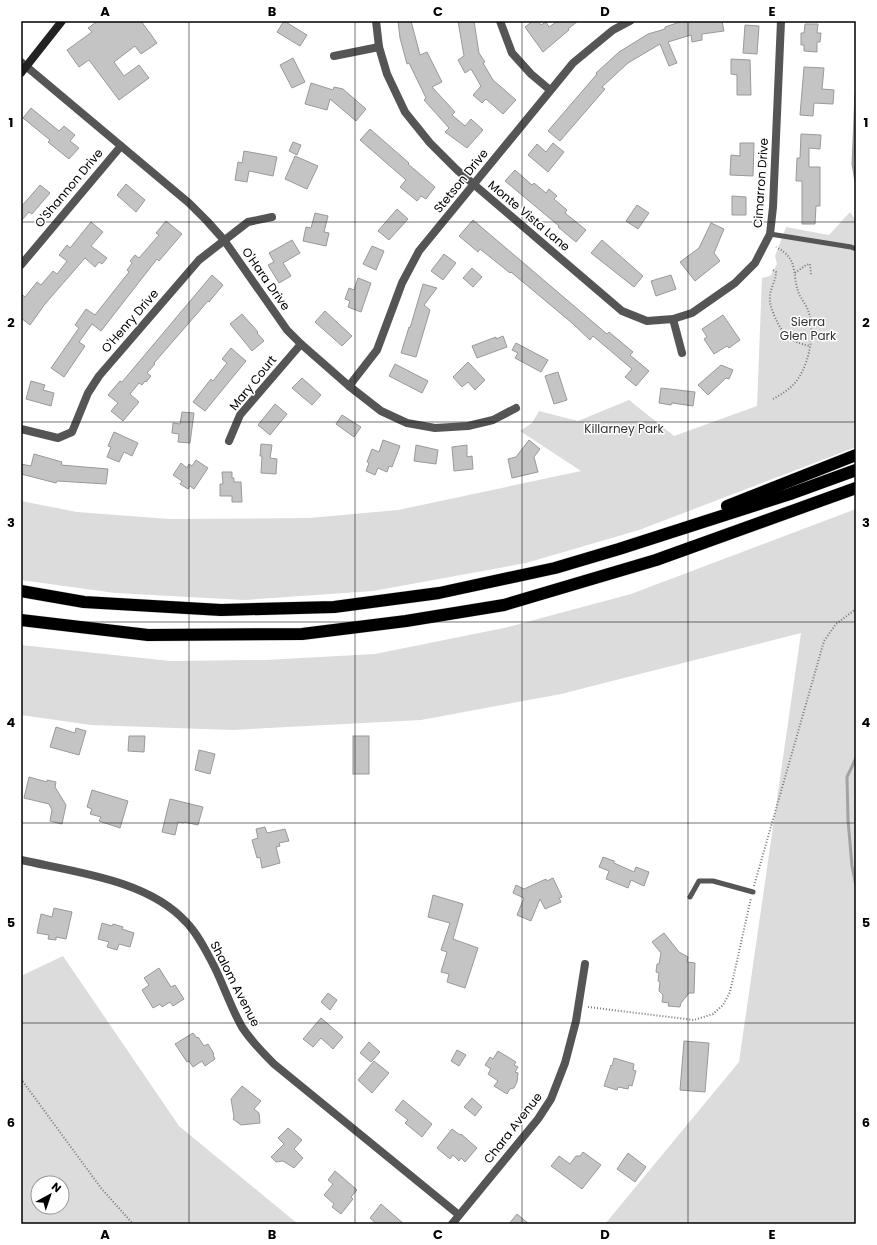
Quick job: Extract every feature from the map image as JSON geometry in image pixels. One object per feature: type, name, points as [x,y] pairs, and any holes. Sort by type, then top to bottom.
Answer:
[{"type":"highway","points":[[619,549],[856,456]]},
{"type":"highway","points":[[21,591],[84,602],[221,610],[334,607],[439,593],[555,568],[790,494],[856,470]]},
{"type":"highway","points":[[21,620],[148,635],[302,634],[406,621],[504,605],[656,560],[856,488]]},
{"type":"main road","points":[[23,67],[62,21]]},
{"type":"street","name":"Monte Vista Lane","points":[[376,21],[378,47],[387,74],[405,112],[430,143],[456,170],[622,311],[647,320],[673,319],[692,312]]},
{"type":"street","points":[[500,21],[512,53],[531,74],[550,90]]},
{"type":"street","name":"Stetson Drive","points":[[349,386],[377,350],[402,283],[419,251],[573,63],[613,30],[630,21]]},
{"type":"street","name":"Cimarron Drive","points":[[692,312],[735,283],[754,263],[770,234],[774,199],[780,21]]},
{"type":"street","points":[[334,56],[378,47]]},
{"type":"street","name":"O'Hara Drive","points":[[23,67],[189,203],[224,240],[287,330],[349,386],[381,411],[407,422],[435,428],[468,426],[493,420],[516,408]]},
{"type":"street","name":"O'Shannon Drive","points":[[21,265],[121,146]]},
{"type":"street","name":"O'Henry Drive","points":[[21,429],[58,438],[72,432],[88,393],[99,376],[199,260],[248,222],[272,216]]},
{"type":"street","points":[[673,319],[682,352]]},
{"type":"street","name":"Mary Court","points":[[229,441],[240,415],[301,344]]},
{"type":"street","name":"Shalom Avenue","points":[[21,860],[130,886],[150,895],[170,907],[187,922],[200,941],[214,966],[242,1026],[256,1046],[274,1064],[458,1215]]},
{"type":"street","name":"Chara Avenue","points":[[452,1224],[538,1119],[552,1098],[565,1063],[579,1006],[585,964]]},
{"type":"lane","points":[[770,234],[856,249]]},
{"type":"lane","points":[[690,897],[699,881],[713,881],[753,892]]},
{"type":"path","points":[[773,399],[793,385],[800,376],[805,365],[810,346],[811,328],[809,312],[799,293],[795,272],[790,258],[776,247]]},
{"type":"path","points":[[795,272],[810,264],[811,275]]},
{"type":"path","points":[[773,270],[776,272],[776,277],[769,298],[778,325],[783,334],[790,340],[810,346]]},
{"type":"path","points":[[579,1006],[694,1020],[713,1014],[723,1005],[730,992],[753,892],[824,641],[836,624],[856,609]]},
{"type":"path","points":[[21,1079],[101,1188],[133,1224]]},
{"type":"green space","points":[[850,212],[856,221],[856,447],[639,530],[526,563],[373,591],[245,600],[115,593],[21,580],[21,501],[77,512],[169,519],[309,518],[398,510],[581,471],[520,431],[532,423],[539,411],[578,421],[629,400],[674,436],[757,406],[762,278],[770,276],[777,264],[775,256],[786,227],[829,235]]},
{"type":"green space","points":[[856,509],[856,1224],[605,1224],[739,1062],[801,633],[561,694],[421,720],[232,730],[91,725],[21,715],[21,645],[170,661],[265,660],[375,654],[504,628],[631,594]]},
{"type":"green space","points":[[63,956],[179,1126],[298,1224],[21,1224],[21,976]]},
{"type":"building","points":[[98,21],[141,21],[157,43],[141,54],[135,46],[114,62],[124,76],[139,65],[149,78],[119,100],[89,60],[79,67],[67,50],[92,32],[88,28]]},
{"type":"building","points":[[284,21],[307,35],[300,46],[277,32]]},
{"type":"building","points":[[398,21],[411,21],[420,55],[427,52],[442,82],[432,87],[455,112],[452,115],[465,126],[471,119],[483,130],[467,148],[445,132],[449,128],[424,100],[426,98],[409,63],[407,64],[400,38]]},
{"type":"building","points":[[458,21],[474,21],[479,53],[485,62],[483,63],[493,80],[516,100],[503,114],[486,99],[482,103],[473,95],[481,86],[471,69],[465,73],[458,60],[464,56]]},
{"type":"building","points":[[533,21],[538,21],[541,25],[546,22],[549,27],[558,21],[578,21],[543,52],[525,27]]},
{"type":"building","points":[[683,21],[722,21],[724,31],[702,34],[702,40],[692,42],[691,35],[668,42],[677,63],[669,66],[660,44],[628,63],[602,87],[605,89],[560,141],[548,131],[597,74],[596,73],[619,52],[648,34],[665,29],[665,27]]},
{"type":"building","points":[[805,24],[818,24],[817,33],[821,33],[820,42],[817,42],[817,52],[804,51],[804,45],[801,45],[801,33],[804,33]]},
{"type":"building","points":[[745,25],[759,26],[757,54],[743,53]]},
{"type":"building","points":[[293,58],[305,82],[292,88],[280,65]]},
{"type":"building","points":[[731,59],[750,60],[751,95],[737,95],[737,75],[731,74]]},
{"type":"building","points":[[804,67],[824,68],[822,89],[834,90],[833,104],[814,103],[813,116],[800,115]]},
{"type":"building","points":[[311,83],[333,90],[334,87],[343,89],[366,109],[356,121],[330,99],[327,110],[305,104]]},
{"type":"building","points":[[31,108],[59,131],[64,126],[75,135],[70,141],[79,148],[69,159],[48,142],[50,140],[23,118]]},
{"type":"building","points":[[370,129],[435,187],[426,199],[421,196],[417,201],[400,187],[406,180],[360,140]]},
{"type":"building","points":[[801,134],[821,135],[820,149],[809,148],[809,167],[820,167],[820,206],[816,206],[815,224],[802,224],[802,181],[796,181],[797,158],[800,158]]},
{"type":"building","points":[[293,142],[301,145],[297,155],[289,151]]},
{"type":"building","points":[[553,143],[564,152],[548,172],[528,155],[537,144],[546,152]]},
{"type":"building","points":[[740,143],[754,143],[753,176],[730,175],[731,155],[740,156]]},
{"type":"building","points":[[244,151],[277,157],[273,176],[249,171],[247,182],[235,180],[238,162],[242,163]]},
{"type":"building","points":[[295,156],[318,166],[307,189],[285,179]]},
{"type":"building","points":[[515,170],[532,185],[534,183],[546,193],[549,189],[557,196],[554,199],[567,210],[565,213],[586,230],[576,242],[505,181]]},
{"type":"building","points":[[126,184],[145,200],[136,212],[117,195]]},
{"type":"building","points":[[40,185],[50,193],[32,214],[29,212],[21,221],[21,207]]},
{"type":"building","points":[[732,196],[746,197],[746,215],[732,215]]},
{"type":"building","points":[[637,205],[649,213],[638,229],[626,221]]},
{"type":"building","points":[[397,209],[408,219],[389,240],[378,231]]},
{"type":"building","points":[[315,213],[328,216],[324,232],[329,233],[326,246],[303,241],[306,227],[311,228]]},
{"type":"building","points":[[473,220],[607,334],[609,332],[633,352],[630,355],[649,371],[636,386],[625,377],[632,369],[593,336],[590,340],[511,272],[510,273],[480,249],[478,252],[459,236]]},
{"type":"building","points":[[166,221],[182,234],[159,261],[157,259],[101,331],[92,324],[79,342],[85,346],[64,377],[51,368],[79,328],[75,325],[86,309],[95,315],[129,272],[127,270],[132,263],[130,261],[135,255],[139,258],[159,235],[156,233]]},
{"type":"building","points":[[91,222],[103,232],[91,246],[107,258],[102,264],[99,262],[95,267],[85,258],[45,304],[30,325],[21,318],[21,294],[25,297],[37,282],[41,285],[53,271],[57,274],[67,261],[59,255],[67,245],[70,248]]},
{"type":"building","points":[[711,223],[724,229],[714,253],[720,261],[695,281],[680,262],[699,248]]},
{"type":"building","points":[[292,240],[300,253],[283,263],[291,276],[279,283],[268,265],[274,262],[269,253]]},
{"type":"building","points":[[602,240],[643,276],[634,287],[591,253]]},
{"type":"building","points":[[372,246],[384,251],[376,270],[363,264]]},
{"type":"building","points":[[444,254],[456,263],[443,280],[431,271]]},
{"type":"building","points":[[472,268],[482,277],[473,287],[463,278]]},
{"type":"building","points":[[212,275],[223,285],[154,363],[155,364],[147,373],[151,376],[146,382],[145,381],[142,385],[139,383],[130,394],[139,402],[123,421],[111,411],[118,403],[108,395],[120,381],[122,382]]},
{"type":"building","points":[[671,275],[676,289],[656,296],[651,281]]},
{"type":"building","points":[[358,278],[371,283],[361,312],[348,307],[350,301],[345,299],[349,288],[354,290]]},
{"type":"building","points":[[423,284],[437,288],[424,305],[430,310],[416,357],[401,353]]},
{"type":"building","points":[[325,311],[352,336],[342,346],[315,322]]},
{"type":"building","points":[[242,314],[264,341],[252,351],[230,324]]},
{"type":"building","points":[[723,315],[740,340],[729,348],[727,346],[714,354],[704,339],[707,337],[702,329]]},
{"type":"building","points":[[503,336],[507,347],[477,358],[472,346]]},
{"type":"building","points":[[516,343],[548,360],[541,372],[515,358],[518,353],[512,350]]},
{"type":"building","points":[[231,348],[246,361],[205,411],[193,402],[211,379],[213,381],[227,363],[222,359]]},
{"type":"building","points":[[468,362],[485,380],[475,390],[468,382],[462,387],[453,377]]},
{"type":"building","points":[[395,364],[428,381],[422,393],[389,376]]},
{"type":"building","points":[[721,365],[733,370],[729,379],[726,378],[708,395],[698,385]]},
{"type":"building","points":[[558,372],[567,400],[554,404],[545,376]]},
{"type":"building","points":[[302,378],[321,395],[312,405],[292,388]]},
{"type":"building","points":[[31,381],[45,385],[43,390],[54,393],[51,406],[26,399]]},
{"type":"building","points":[[661,388],[695,392],[693,406],[659,403]]},
{"type":"building","points":[[275,404],[287,414],[270,435],[258,425]]},
{"type":"building","points":[[182,412],[194,413],[190,443],[178,442],[179,434],[172,433],[173,423],[180,424]]},
{"type":"building","points":[[342,415],[361,427],[354,437],[336,424]]},
{"type":"building","points":[[114,432],[138,443],[132,456],[124,452],[119,462],[107,457],[111,447],[108,446]]},
{"type":"building","points":[[383,440],[400,446],[392,467],[389,466],[387,472],[378,468],[375,475],[366,471],[369,463],[367,462],[372,449],[379,452]]},
{"type":"building","points":[[529,440],[540,449],[534,457],[538,472],[512,478],[508,459],[516,457]]},
{"type":"building","points":[[261,444],[272,445],[270,458],[277,459],[276,474],[261,473]]},
{"type":"building","points":[[416,445],[438,450],[436,464],[414,461]]},
{"type":"building","points":[[467,445],[467,457],[472,456],[473,469],[454,471],[452,447]]},
{"type":"building","points":[[34,454],[62,462],[61,465],[108,469],[106,484],[57,481],[56,483],[21,474],[21,464],[31,466]]},
{"type":"building","points":[[196,460],[208,468],[194,489],[190,486],[188,489],[180,484],[182,481],[173,475],[181,463],[187,468],[189,464],[192,466]]},
{"type":"building","points":[[222,472],[232,472],[234,482],[241,482],[242,502],[232,502],[232,496],[220,496],[220,484],[223,484]]},
{"type":"building","points":[[56,727],[75,733],[76,728],[86,731],[79,755],[50,747]]},
{"type":"building","points":[[129,736],[145,736],[144,752],[128,751]]},
{"type":"building","points":[[353,736],[369,736],[369,774],[353,774]]},
{"type":"building","points":[[199,750],[215,754],[210,774],[195,770]]},
{"type":"building","points":[[29,777],[47,782],[47,780],[56,782],[55,787],[66,805],[62,824],[50,821],[52,810],[49,804],[24,798]]},
{"type":"building","points":[[92,790],[128,801],[120,828],[99,821],[101,817],[90,814],[92,809],[87,807]]},
{"type":"building","points":[[170,799],[203,807],[198,825],[178,822],[175,835],[162,832]]},
{"type":"building","points":[[265,827],[267,833],[285,829],[289,841],[279,843],[280,846],[276,847],[280,863],[262,868],[260,857],[257,858],[252,840],[258,838],[256,829]]},
{"type":"building","points":[[603,857],[634,872],[636,867],[649,872],[644,886],[631,880],[628,888],[606,879],[609,871],[599,867]]},
{"type":"building","points":[[553,878],[562,897],[559,898],[561,902],[545,909],[540,899],[531,921],[517,915],[524,898],[513,893],[516,885],[524,889],[546,879],[547,881]]},
{"type":"building","points":[[433,895],[463,904],[453,939],[478,948],[465,988],[447,982],[449,974],[441,972],[447,952],[441,950],[450,923],[428,917]]},
{"type":"building","points":[[54,908],[72,912],[66,939],[56,937],[56,940],[48,939],[49,935],[37,933],[41,914],[52,917]]},
{"type":"building","points":[[102,923],[123,927],[122,929],[134,933],[130,947],[119,944],[117,950],[107,947],[109,942],[98,939]]},
{"type":"building","points":[[664,933],[679,952],[688,957],[687,962],[695,963],[694,993],[689,993],[681,1003],[680,1007],[668,1006],[669,1003],[662,1002],[663,995],[659,991],[659,973],[656,972],[661,953],[652,942]]},
{"type":"building","points":[[159,968],[171,987],[175,985],[184,999],[173,1006],[170,1002],[162,1007],[160,1004],[153,1008],[142,990],[149,985],[144,978]]},
{"type":"building","points":[[328,993],[337,1000],[330,1010],[321,1002]]},
{"type":"building","points":[[321,1018],[343,1037],[333,1049],[321,1038],[313,1047],[303,1039]]},
{"type":"building","points":[[193,1033],[197,1038],[198,1037],[204,1046],[208,1044],[214,1054],[215,1059],[205,1066],[202,1061],[193,1067],[189,1061],[187,1062],[175,1044]]},
{"type":"building","points":[[684,1041],[709,1043],[705,1092],[680,1090]]},
{"type":"building","points":[[369,1042],[380,1052],[371,1062],[360,1053]]},
{"type":"building","points":[[457,1050],[466,1055],[459,1066],[451,1061]]},
{"type":"building","points":[[498,1051],[516,1062],[514,1065],[518,1067],[515,1072],[518,1073],[517,1082],[514,1088],[510,1089],[507,1094],[494,1086],[498,1081],[488,1074],[491,1069],[485,1065],[490,1057],[493,1059]]},
{"type":"building","points":[[614,1058],[634,1064],[633,1070],[636,1071],[632,1086],[629,1085],[628,1089],[618,1087],[617,1090],[604,1086]]},
{"type":"building","points":[[374,1061],[389,1073],[372,1093],[358,1080]]},
{"type":"building","points":[[242,1086],[261,1101],[254,1109],[259,1113],[260,1123],[241,1125],[233,1119],[231,1099]]},
{"type":"building","points":[[472,1098],[482,1107],[475,1116],[464,1107]]},
{"type":"building","points":[[403,1100],[432,1124],[422,1137],[405,1123],[408,1120],[395,1110]]},
{"type":"building","points":[[288,1128],[302,1140],[294,1149],[303,1158],[294,1168],[283,1161],[276,1162],[271,1157],[284,1144],[278,1138]]},
{"type":"building","points":[[452,1129],[460,1135],[461,1134],[477,1148],[465,1162],[461,1158],[459,1161],[453,1155],[450,1159],[437,1148]]},
{"type":"building","points":[[583,1152],[601,1165],[582,1189],[551,1166],[559,1156],[570,1164],[576,1156],[580,1156]]},
{"type":"building","points":[[628,1153],[646,1167],[635,1182],[617,1169]]},
{"type":"building","points":[[335,1171],[357,1190],[351,1197],[353,1199],[341,1214],[332,1207],[334,1204],[324,1195],[333,1184],[328,1180]]},
{"type":"building","points":[[381,1204],[404,1224],[377,1224],[370,1218]]},
{"type":"building","points":[[517,1214],[529,1224],[509,1224]]},
{"type":"waterway","points":[[856,93],[853,164],[856,182]]},
{"type":"waterway","points":[[856,758],[847,777],[848,820],[852,866],[856,886]]},
{"type":"park label","name":"Sierra Glen Park","points":[[808,329]]},
{"type":"park label","name":"Killarney Park","points":[[624,429]]}]
